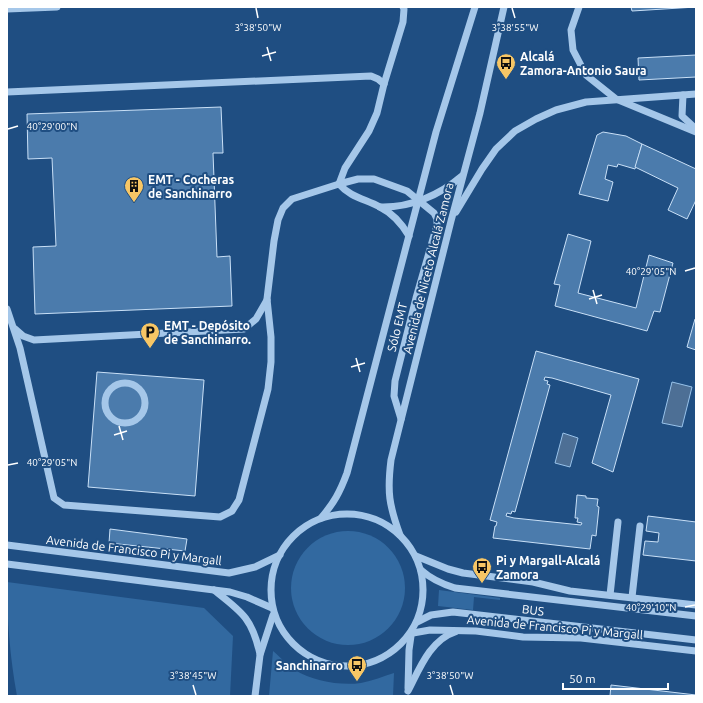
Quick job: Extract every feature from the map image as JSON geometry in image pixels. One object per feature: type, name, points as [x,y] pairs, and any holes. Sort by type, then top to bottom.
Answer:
[{"type":"street","points":[[7,9],[57,7]]},
{"type":"street","points":[[402,7],[404,9],[403,22],[377,112],[369,131],[345,168],[339,184],[353,196],[380,207],[398,220],[409,236]]},
{"type":"street","points":[[321,518],[341,491],[347,473],[436,132],[475,7]]},
{"type":"street","name":"Avenida de Niceto Alcalá Zamora","points":[[400,535],[392,513],[389,497],[388,482],[391,460],[450,221],[482,106],[504,7]]},
{"type":"street","points":[[579,7],[571,30],[574,50],[586,75],[616,99],[696,130]]},
{"type":"street","points":[[7,92],[371,76],[384,84]]},
{"type":"street","points":[[450,221],[482,168],[496,149],[515,131],[536,119],[556,110],[586,102],[696,94]]},
{"type":"street","points":[[683,95],[682,116],[696,130]]},
{"type":"street","points":[[380,207],[397,206],[418,201],[442,190],[463,176]]},
{"type":"street","name":"Sólo EMT","points":[[267,300],[278,220],[283,208],[292,199],[358,179],[374,179],[402,188],[434,213],[437,219],[437,225],[416,298],[395,381],[394,396],[401,419]]},
{"type":"street","points":[[15,329],[23,336],[34,340],[244,329],[256,319],[267,300]]},
{"type":"street","points":[[7,309],[15,329],[20,348],[54,498],[64,505],[220,517],[232,511],[239,500],[268,389],[271,362],[271,337],[267,300]]},
{"type":"street","points":[[126,383],[138,387],[143,393],[145,399],[146,405],[144,412],[140,418],[129,424],[116,422],[110,418],[106,412],[105,399],[108,392],[112,387],[119,384],[126,383]]},
{"type":"street","points":[[255,696],[260,655],[272,611],[271,585],[274,569],[280,555],[287,543],[308,525],[321,518],[338,514],[355,514],[372,518],[387,525],[400,535],[416,556],[424,592],[422,608],[412,634],[409,650],[408,694]]},
{"type":"street","points":[[610,595],[618,522]]},
{"type":"street","points":[[632,597],[640,526]]},
{"type":"street","name":"Avenida de Francisco Pi y Margall","points":[[7,545],[230,573],[255,567],[280,555]]},
{"type":"street","points":[[416,556],[448,569],[463,573],[533,582],[570,591],[632,597],[696,606]]},
{"type":"street","points":[[7,564],[230,592],[247,597],[272,611],[284,633],[297,648],[314,659],[332,665],[352,666],[368,664],[396,650],[412,634]]},
{"type":"street","name":"BUS","points":[[420,569],[440,583],[455,588],[696,616]]},
{"type":"street","points":[[214,590],[235,606],[245,616],[256,638],[260,655]]},
{"type":"street","name":"BUS","points":[[417,622],[431,615],[453,612],[696,640]]},
{"type":"street","name":"Avenida de Francisco Pi y Margall","points":[[412,634],[430,630],[483,632],[524,637],[581,638],[696,651]]},
{"type":"street","points":[[408,694],[420,668],[438,641],[446,636],[460,631]]},
{"type":"shaded area","points":[[672,382],[692,387],[682,427],[662,423]]},
{"type":"shaded area","points":[[563,433],[578,438],[570,467],[555,463]]},
{"type":"shaded area","points":[[348,531],[370,535],[388,548],[401,566],[405,588],[401,610],[388,628],[370,641],[348,645],[326,641],[308,628],[295,610],[291,588],[295,566],[308,548],[326,535]]},
{"type":"shaded area","points":[[7,582],[204,608],[233,636],[230,696],[17,696],[9,639]]},
{"type":"shaded area","points":[[439,590],[500,598],[500,600],[474,597],[473,610],[438,606]]},
{"type":"shaded area","points":[[273,651],[295,670],[318,680],[327,682],[344,684],[361,683],[394,673],[393,696],[269,696]]},
{"type":"building","points":[[631,7],[696,7],[632,11]]},
{"type":"building","points":[[696,55],[696,77],[639,80],[638,58]]},
{"type":"building","name":"EMT - Cocheras de Sanchinarro","points":[[221,107],[223,153],[213,153],[217,257],[230,256],[232,306],[35,314],[33,247],[56,246],[52,158],[28,159],[27,114]]},
{"type":"building","points":[[603,132],[626,136],[642,144],[635,169],[618,164],[617,167],[608,165],[605,179],[613,182],[608,201],[579,194],[597,135]]},
{"type":"building","points":[[642,144],[696,169],[696,200],[687,219],[668,210],[678,188],[635,167]]},
{"type":"building","points":[[568,234],[591,241],[578,293],[636,308],[649,255],[673,263],[660,312],[654,311],[647,331],[555,306],[560,285],[554,284]]},
{"type":"building","points":[[696,319],[696,350],[687,347]]},
{"type":"building","points":[[536,351],[639,379],[613,472],[592,463],[611,395],[552,378],[545,377],[544,380],[548,381],[547,384],[550,385],[515,512],[512,511],[511,514],[507,513],[506,516],[581,525],[582,523],[577,522],[578,518],[575,518],[577,495],[586,496],[586,498],[598,499],[597,506],[599,507],[596,536],[592,535],[590,549],[493,538],[497,522],[490,520]]},
{"type":"building","points":[[97,372],[204,380],[195,496],[88,487]]},
{"type":"building","points":[[648,516],[696,522],[696,561],[643,555],[645,541],[658,542],[659,533],[646,531]]},
{"type":"building","points":[[110,529],[187,539],[185,551],[109,543]]},
{"type":"building","points":[[611,685],[696,695],[696,696],[610,696]]},
{"type":"place","name":"Alcalá Zamora-Antonio Saura","points":[[506,80]]},
{"type":"place","name":"EMT - Cocheras de Sanchinarro","points":[[134,203]]},
{"type":"place","name":"EMT - Depósito de Sanchinarro.","points":[[150,349]]},
{"type":"place","name":"Pi y Margall-Alcalá Zamora","points":[[482,584]]},
{"type":"place","name":"Sanchinarro","points":[[357,682]]}]
